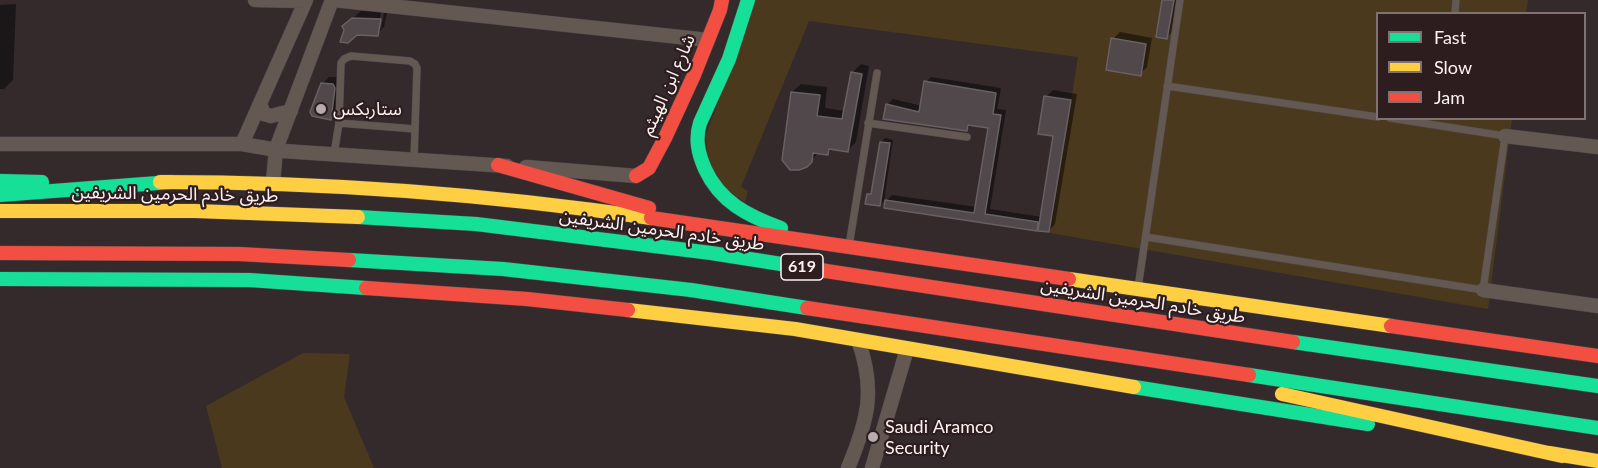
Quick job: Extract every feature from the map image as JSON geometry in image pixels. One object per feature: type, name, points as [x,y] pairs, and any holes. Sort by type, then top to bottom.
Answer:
[{"type":"main road","name":"شارع ابن الهيثم","points":[[636,176],[649,168],[689,86],[722,0]]},
{"type":"main road","points":[[748,0],[722,76],[698,129],[698,151],[709,181],[725,202],[755,219],[823,242]]},
{"type":"main road","points":[[498,165],[720,228]]},
{"type":"main road","points":[[0,182],[273,182],[425,192],[596,210],[1598,356]]},
{"type":"main road","points":[[0,195],[171,182]]},
{"type":"main road","name":"طريق خادم الحرمين الشريفين","points":[[0,211],[195,211],[310,214],[476,224],[711,253],[1412,360],[1598,386]]},
{"type":"main road","name":"619","points":[[0,253],[238,254],[503,269],[691,290],[1598,428]]},
{"type":"main road","points":[[0,279],[249,280],[527,299],[795,329],[1598,461]]},
{"type":"main road","points":[[1054,345],[1562,456]]},
{"type":"street","points":[[242,144],[305,1],[255,0]]},
{"type":"street","points":[[273,182],[276,149],[333,0],[708,40]]},
{"type":"street","points":[[260,104],[264,114],[271,116],[291,111]]},
{"type":"street","points":[[1505,136],[1598,147]]},
{"type":"street","points":[[0,144],[242,144],[334,154],[636,176]]},
{"type":"street","points":[[1483,290],[1598,306]]},
{"type":"street","points":[[849,468],[863,432],[869,386],[865,359],[858,340]]},
{"type":"street","points":[[872,468],[907,349]]},
{"type":"lane","points":[[1138,288],[1180,0]]},
{"type":"lane","points":[[334,154],[339,123],[341,63],[351,56],[414,63],[417,68],[414,159]]},
{"type":"lane","points":[[849,246],[877,73]]},
{"type":"lane","points":[[1167,86],[1376,117]]},
{"type":"lane","points":[[1146,237],[1483,290],[1505,136],[1439,122],[1414,120]]},
{"type":"lane","points":[[339,123],[415,129]]},
{"type":"lane","points":[[868,123],[967,136]]},
{"type":"shaded area","points":[[753,0],[1528,0],[1526,12],[1376,12],[1376,120],[1512,120],[1488,309],[1050,233],[1078,57],[809,21],[741,187],[748,191],[745,202],[726,189],[714,174],[708,157],[706,134],[745,32]]},
{"type":"shaded area","points":[[303,353],[350,354],[344,397],[374,468],[222,468],[206,406]]},
{"type":"building","points":[[1162,0],[1174,0],[1167,39],[1156,37]]},
{"type":"building","points":[[352,18],[381,19],[378,36],[357,35],[348,43],[340,42],[344,30],[342,26]]},
{"type":"building","points":[[1111,38],[1146,44],[1141,76],[1106,70]]},
{"type":"building","points":[[851,72],[862,74],[848,152],[829,149],[828,155],[813,153],[812,162],[807,167],[790,170],[782,160],[791,92],[820,95],[817,116],[842,119]]},
{"type":"building","points":[[924,81],[996,93],[993,114],[1001,115],[985,214],[1038,222],[1037,231],[884,208],[885,200],[974,213],[988,128],[968,125],[967,131],[883,119],[886,104],[919,112]]},
{"type":"building","points":[[321,83],[333,84],[335,88],[331,120],[312,116],[310,112]]},
{"type":"building","points":[[1044,96],[1071,100],[1049,232],[1038,231],[1053,136],[1038,134]]},
{"type":"building","points":[[880,142],[890,143],[880,206],[865,204],[867,194],[871,194]]},
{"type":"traffic: fast","points":[[748,0],[729,59],[700,123],[698,146],[711,181],[727,199],[746,213],[781,228]]},
{"type":"traffic: fast","points":[[0,181],[42,182]]},
{"type":"traffic: fast","points":[[0,195],[171,182]]},
{"type":"traffic: fast","points":[[358,217],[476,224],[711,253],[826,271]]},
{"type":"traffic: fast","points":[[349,260],[503,269],[691,290],[807,308]]},
{"type":"traffic: fast","points":[[0,279],[249,280],[366,288]]},
{"type":"traffic: fast","points":[[1293,342],[1598,386]]},
{"type":"traffic: fast","points":[[1249,375],[1598,428]]},
{"type":"traffic: fast","points":[[1134,387],[1368,424]]},
{"type":"traffic: slow","points":[[160,182],[283,184],[406,191],[529,202],[651,218]]},
{"type":"traffic: slow","points":[[0,211],[195,211],[358,217]]},
{"type":"traffic: slow","points":[[1069,279],[1391,326]]},
{"type":"traffic: slow","points":[[628,310],[795,329],[1134,387]]},
{"type":"traffic: slow","points":[[1282,394],[1562,456]]},
{"type":"traffic: slow","points":[[1549,453],[1598,461]]},
{"type":"traffic: jam","points":[[636,176],[649,168],[665,138],[694,75],[722,0]]},
{"type":"traffic: jam","points":[[498,165],[649,208]]},
{"type":"traffic: jam","points":[[651,218],[1069,279]]},
{"type":"traffic: jam","points":[[0,253],[239,254],[349,260]]},
{"type":"traffic: jam","points":[[826,271],[1293,342]]},
{"type":"traffic: jam","points":[[366,288],[527,299],[628,310]]},
{"type":"traffic: jam","points":[[807,308],[1249,375]]},
{"type":"traffic: jam","points":[[1391,326],[1598,356]]},
{"type":"place","name":"ستاربكس","points":[[321,109]]},
{"type":"place","name":"Saudi Aramco Security","points":[[873,437]]}]
